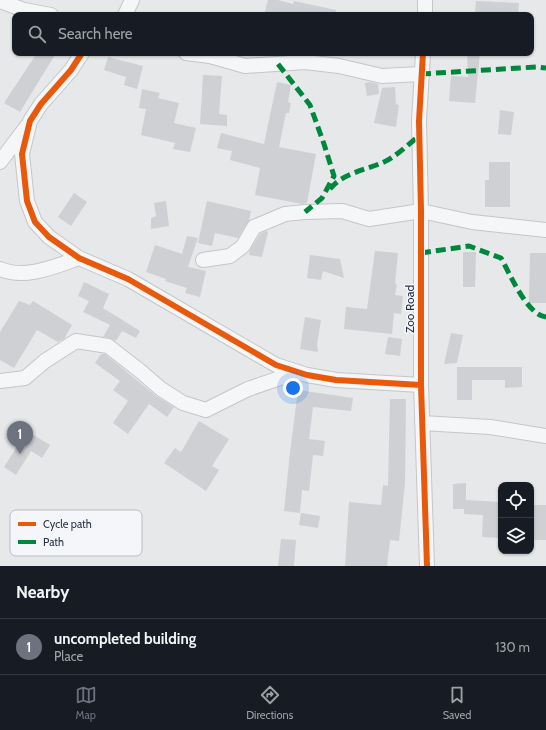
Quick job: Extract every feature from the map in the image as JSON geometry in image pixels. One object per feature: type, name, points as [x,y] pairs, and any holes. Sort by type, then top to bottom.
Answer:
[{"type":"street","points":[[0,0],[24,10],[35,12]]},
{"type":"street","points":[[126,12],[132,0]]},
{"type":"street","points":[[425,0],[425,12]]},
{"type":"street","points":[[0,162],[41,104],[71,70],[80,56]]},
{"type":"street","points":[[210,56],[245,66],[305,62],[339,66],[382,76],[421,74]]},
{"type":"street","name":"Zoo Road","points":[[423,56],[419,121],[421,211],[421,385],[427,566]]},
{"type":"street","points":[[30,121],[22,154],[27,202],[36,222],[48,237],[79,258],[128,279],[276,365],[298,372],[336,380],[421,385]]},
{"type":"street","points":[[204,260],[230,256],[243,246],[254,227],[285,214],[342,211],[369,219],[421,211],[472,222],[546,230]]},
{"type":"street","points":[[0,270],[20,272],[38,271],[79,258]]},
{"type":"street","points":[[0,381],[25,378],[45,361],[76,341],[108,346],[161,389],[183,403],[206,410],[248,389],[298,372]]},
{"type":"street","points":[[422,423],[490,427],[546,436]]},
{"type":"building","points":[[268,0],[278,0],[293,4],[294,1],[336,10],[336,12],[265,12]]},
{"type":"building","points":[[476,1],[519,3],[518,12],[475,12]]},
{"type":"building","points":[[35,56],[54,56],[20,112],[4,103]]},
{"type":"building","points":[[467,56],[480,56],[475,103],[449,101],[451,76],[468,77]]},
{"type":"building","points":[[108,57],[143,66],[137,89],[124,85],[126,77],[104,70]]},
{"type":"building","points":[[203,75],[222,76],[219,114],[227,115],[227,126],[200,124]]},
{"type":"building","points":[[277,82],[291,85],[288,102],[291,103],[289,113],[286,113],[279,147],[316,154],[307,203],[302,204],[255,195],[260,168],[230,160],[232,151],[217,148],[221,133],[264,144]]},
{"type":"building","points":[[370,82],[378,84],[379,94],[367,96],[365,83]]},
{"type":"building","points":[[395,87],[396,104],[399,105],[396,127],[374,123],[382,88]]},
{"type":"building","points":[[142,89],[160,93],[158,98],[179,103],[174,123],[196,128],[190,152],[173,149],[175,143],[141,135],[146,109],[139,108]]},
{"type":"building","points":[[500,110],[514,112],[511,135],[498,134]]},
{"type":"building","points":[[489,162],[510,162],[510,207],[485,207],[485,180],[489,180]]},
{"type":"building","points":[[74,193],[87,202],[71,226],[58,217]]},
{"type":"building","points":[[166,201],[169,226],[151,229],[151,218],[156,216],[154,203]]},
{"type":"building","points":[[207,201],[251,211],[249,221],[238,238],[215,233],[212,246],[198,243]]},
{"type":"building","points":[[266,231],[268,232],[262,257],[249,255],[250,250],[260,234]]},
{"type":"building","points":[[187,236],[198,238],[188,267],[206,271],[200,297],[185,293],[187,288],[165,281],[166,279],[146,272],[155,245],[182,254]]},
{"type":"building","points":[[375,251],[398,253],[395,284],[397,284],[395,295],[403,296],[401,314],[394,313],[392,334],[344,329],[346,307],[367,309]]},
{"type":"building","points":[[463,252],[476,252],[475,287],[463,287]]},
{"type":"building","points":[[530,253],[546,253],[546,303],[529,303]]},
{"type":"building","points":[[310,255],[340,259],[344,278],[323,271],[321,280],[307,278]]},
{"type":"building","points":[[84,282],[109,294],[103,308],[140,331],[136,338],[122,331],[116,341],[103,337],[110,325],[83,312],[89,301],[78,296]]},
{"type":"building","points":[[19,301],[30,305],[33,301],[72,325],[64,339],[58,342],[37,330],[14,368],[0,360],[0,332]]},
{"type":"building","points":[[305,317],[321,320],[317,344],[318,352],[300,349]]},
{"type":"building","points":[[451,333],[463,335],[457,363],[444,364]]},
{"type":"building","points":[[388,337],[402,339],[400,356],[385,354]]},
{"type":"building","points":[[101,354],[105,354],[156,396],[174,407],[167,417],[149,404],[128,434],[113,423],[128,401],[113,390],[120,381],[95,363]]},
{"type":"building","points":[[457,367],[522,367],[522,387],[505,388],[505,380],[472,380],[472,400],[457,400]]},
{"type":"building","points":[[298,390],[353,398],[351,411],[313,407],[309,439],[325,441],[323,456],[313,455],[309,491],[302,490],[300,513],[284,511]]},
{"type":"building","points":[[390,399],[406,399],[405,483],[399,541],[390,540],[387,566],[345,566],[349,502],[381,505],[383,485],[388,486]]},
{"type":"building","points":[[199,421],[229,439],[212,466],[219,470],[206,491],[164,463],[175,448],[181,452]]},
{"type":"building","points":[[27,431],[50,445],[42,458],[31,451],[16,475],[4,467]]},
{"type":"building","points":[[466,483],[466,500],[498,502],[498,538],[482,537],[483,515],[464,514],[464,509],[453,509],[453,484]]},
{"type":"building","points":[[534,505],[546,505],[546,540],[534,540]]},
{"type":"building","points":[[301,513],[320,516],[318,528],[299,525]]},
{"type":"building","points":[[281,539],[296,540],[294,566],[278,566]]},
{"type":"marked path","points":[[278,64],[310,105],[334,176],[322,198],[305,212]]},
{"type":"marked path","points":[[421,74],[536,67],[546,68]]},
{"type":"marked path","points":[[330,189],[341,179],[355,172],[388,160],[419,136]]},
{"type":"marked path","points":[[421,253],[469,246],[501,258],[526,302],[539,315],[546,317]]},
{"type":"cycle path","points":[[80,56],[71,70],[41,104],[30,121],[22,154],[27,201],[35,222],[49,237],[79,258],[128,279],[276,365],[307,375],[336,380],[421,385]]},
{"type":"cycle path","points":[[423,56],[419,121],[421,211],[421,385],[427,566]]},
{"type":"place","name":"uncompleted building","points":[[20,454]]}]
